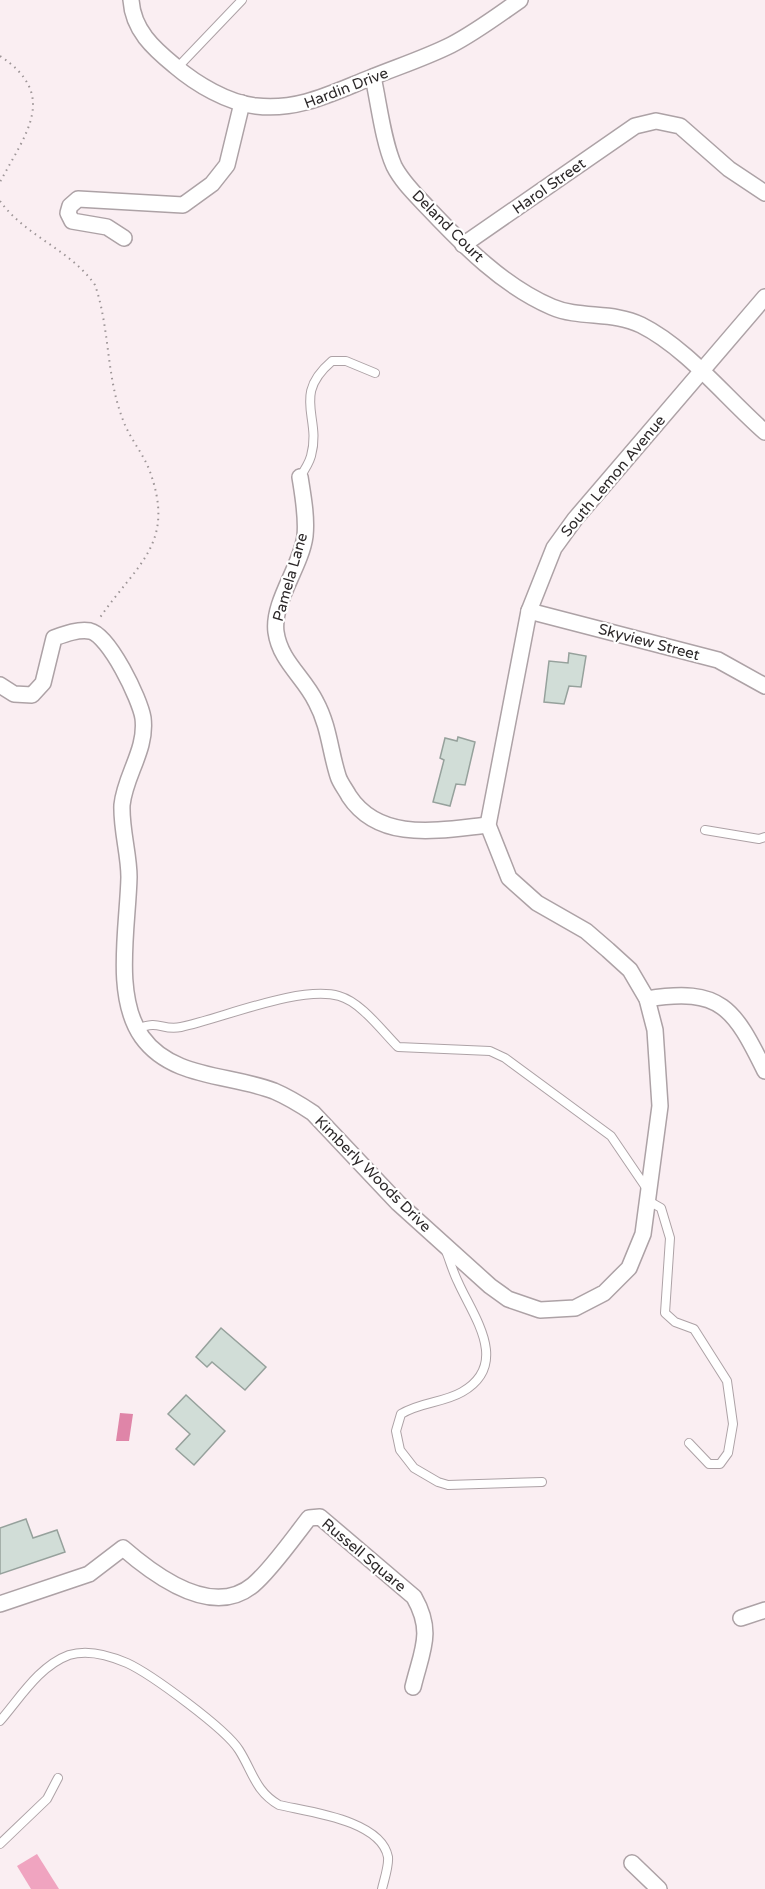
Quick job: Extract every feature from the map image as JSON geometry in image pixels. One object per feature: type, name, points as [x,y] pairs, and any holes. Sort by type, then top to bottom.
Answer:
[{"type":"street","name":"Hardin Drive","points":[[131,0],[138,25],[149,44],[192,81],[242,103],[256,106],[298,106],[373,77],[452,44],[488,23],[520,0]]},
{"type":"street","name":"Deland Court","points":[[373,77],[394,165],[405,183],[463,245],[512,285],[553,308],[613,317],[640,324],[675,347],[765,432]]},
{"type":"street","points":[[124,238],[107,227],[72,221],[68,213],[70,206],[78,199],[183,205],[212,184],[227,165],[242,103]]},
{"type":"street","name":"Harol Street","points":[[463,245],[635,126],[656,121],[680,126],[729,170],[765,193]]},
{"type":"street","name":"South Lemon Avenue","points":[[488,825],[529,611],[554,548],[570,525],[765,297]]},
{"type":"street","name":"Pamela Lane","points":[[300,477],[305,536],[294,575],[281,599],[276,630],[285,659],[316,700],[330,736],[338,778],[362,812],[394,828],[427,832],[488,825]]},
{"type":"street","name":"Skyview Street","points":[[529,611],[718,660],[765,686]]},
{"type":"street","points":[[0,685],[14,694],[32,695],[43,683],[54,638],[68,633],[91,631]]},
{"type":"street","name":"Kimberly Woods Drive","points":[[91,631],[102,639],[115,656],[132,689],[143,718],[141,749],[126,784],[122,807],[129,876],[125,938],[127,1005],[137,1029],[153,1049],[174,1063],[273,1091],[314,1113],[398,1203],[490,1286],[508,1299],[540,1310],[575,1308],[604,1293],[629,1268],[643,1234],[660,1106],[656,1030],[647,999],[630,970],[586,931],[537,903],[509,878],[488,825]]},
{"type":"street","points":[[647,999],[682,994],[715,1003],[742,1026],[765,1071]]},
{"type":"street","name":"Russell Square","points":[[0,1604],[88,1574],[123,1548],[149,1571],[184,1590],[207,1597],[237,1593],[253,1585],[309,1518],[320,1516],[414,1597],[422,1611],[427,1627],[412,1687]]},
{"type":"street","points":[[741,1618],[765,1610]]},
{"type":"street","points":[[632,1863],[659,1889]]},
{"type":"lane","points":[[177,68],[242,0]]},
{"type":"lane","points":[[300,477],[311,456],[312,435],[309,410],[313,382],[332,361],[346,361],[375,373]]},
{"type":"lane","points":[[705,830],[759,839],[765,837]]},
{"type":"lane","points":[[137,1029],[152,1022],[178,1028],[313,992],[340,996],[358,1008],[398,1047],[490,1051],[505,1058],[611,1136],[647,1194],[662,1208],[670,1239],[666,1313],[675,1322],[694,1329],[727,1381],[733,1424],[728,1453],[720,1464],[709,1464],[688,1443]]},
{"type":"lane","points":[[443,1244],[457,1281],[482,1329],[486,1344],[485,1360],[476,1379],[465,1391],[422,1404],[401,1414],[396,1431],[400,1450],[414,1468],[448,1485],[542,1482]]},
{"type":"lane","points":[[0,1721],[44,1669],[70,1655],[101,1654],[129,1664],[219,1727],[239,1750],[256,1786],[268,1799],[279,1805],[363,1827],[382,1842],[388,1858],[382,1889]]},
{"type":"lane","points":[[0,1844],[47,1799],[58,1778]]},
{"type":"path","points":[[0,56],[25,76],[32,89],[34,103],[21,143],[0,182]]},
{"type":"path","points":[[0,201],[39,235],[83,268],[95,285],[123,420],[147,466],[157,493],[160,518],[150,548],[91,631]]},
{"type":"shaded area","points":[[120,1413],[133,1414],[129,1441],[116,1441]]},
{"type":"shaded area","points":[[37,1854],[59,1889],[31,1889],[17,1866]]},
{"type":"building","points":[[569,653],[586,656],[581,687],[569,686],[564,704],[544,702],[549,661],[568,663]]},
{"type":"building","points":[[458,737],[475,742],[465,785],[456,784],[450,806],[433,802],[444,760],[440,758],[445,738],[457,741]]},
{"type":"building","points":[[221,1328],[266,1367],[245,1390],[212,1362],[207,1367],[196,1357]]},
{"type":"building","points":[[186,1395],[225,1431],[194,1465],[176,1449],[190,1434],[168,1414]]},
{"type":"building","points":[[26,1519],[33,1538],[57,1530],[65,1552],[0,1574],[0,1528]]}]
